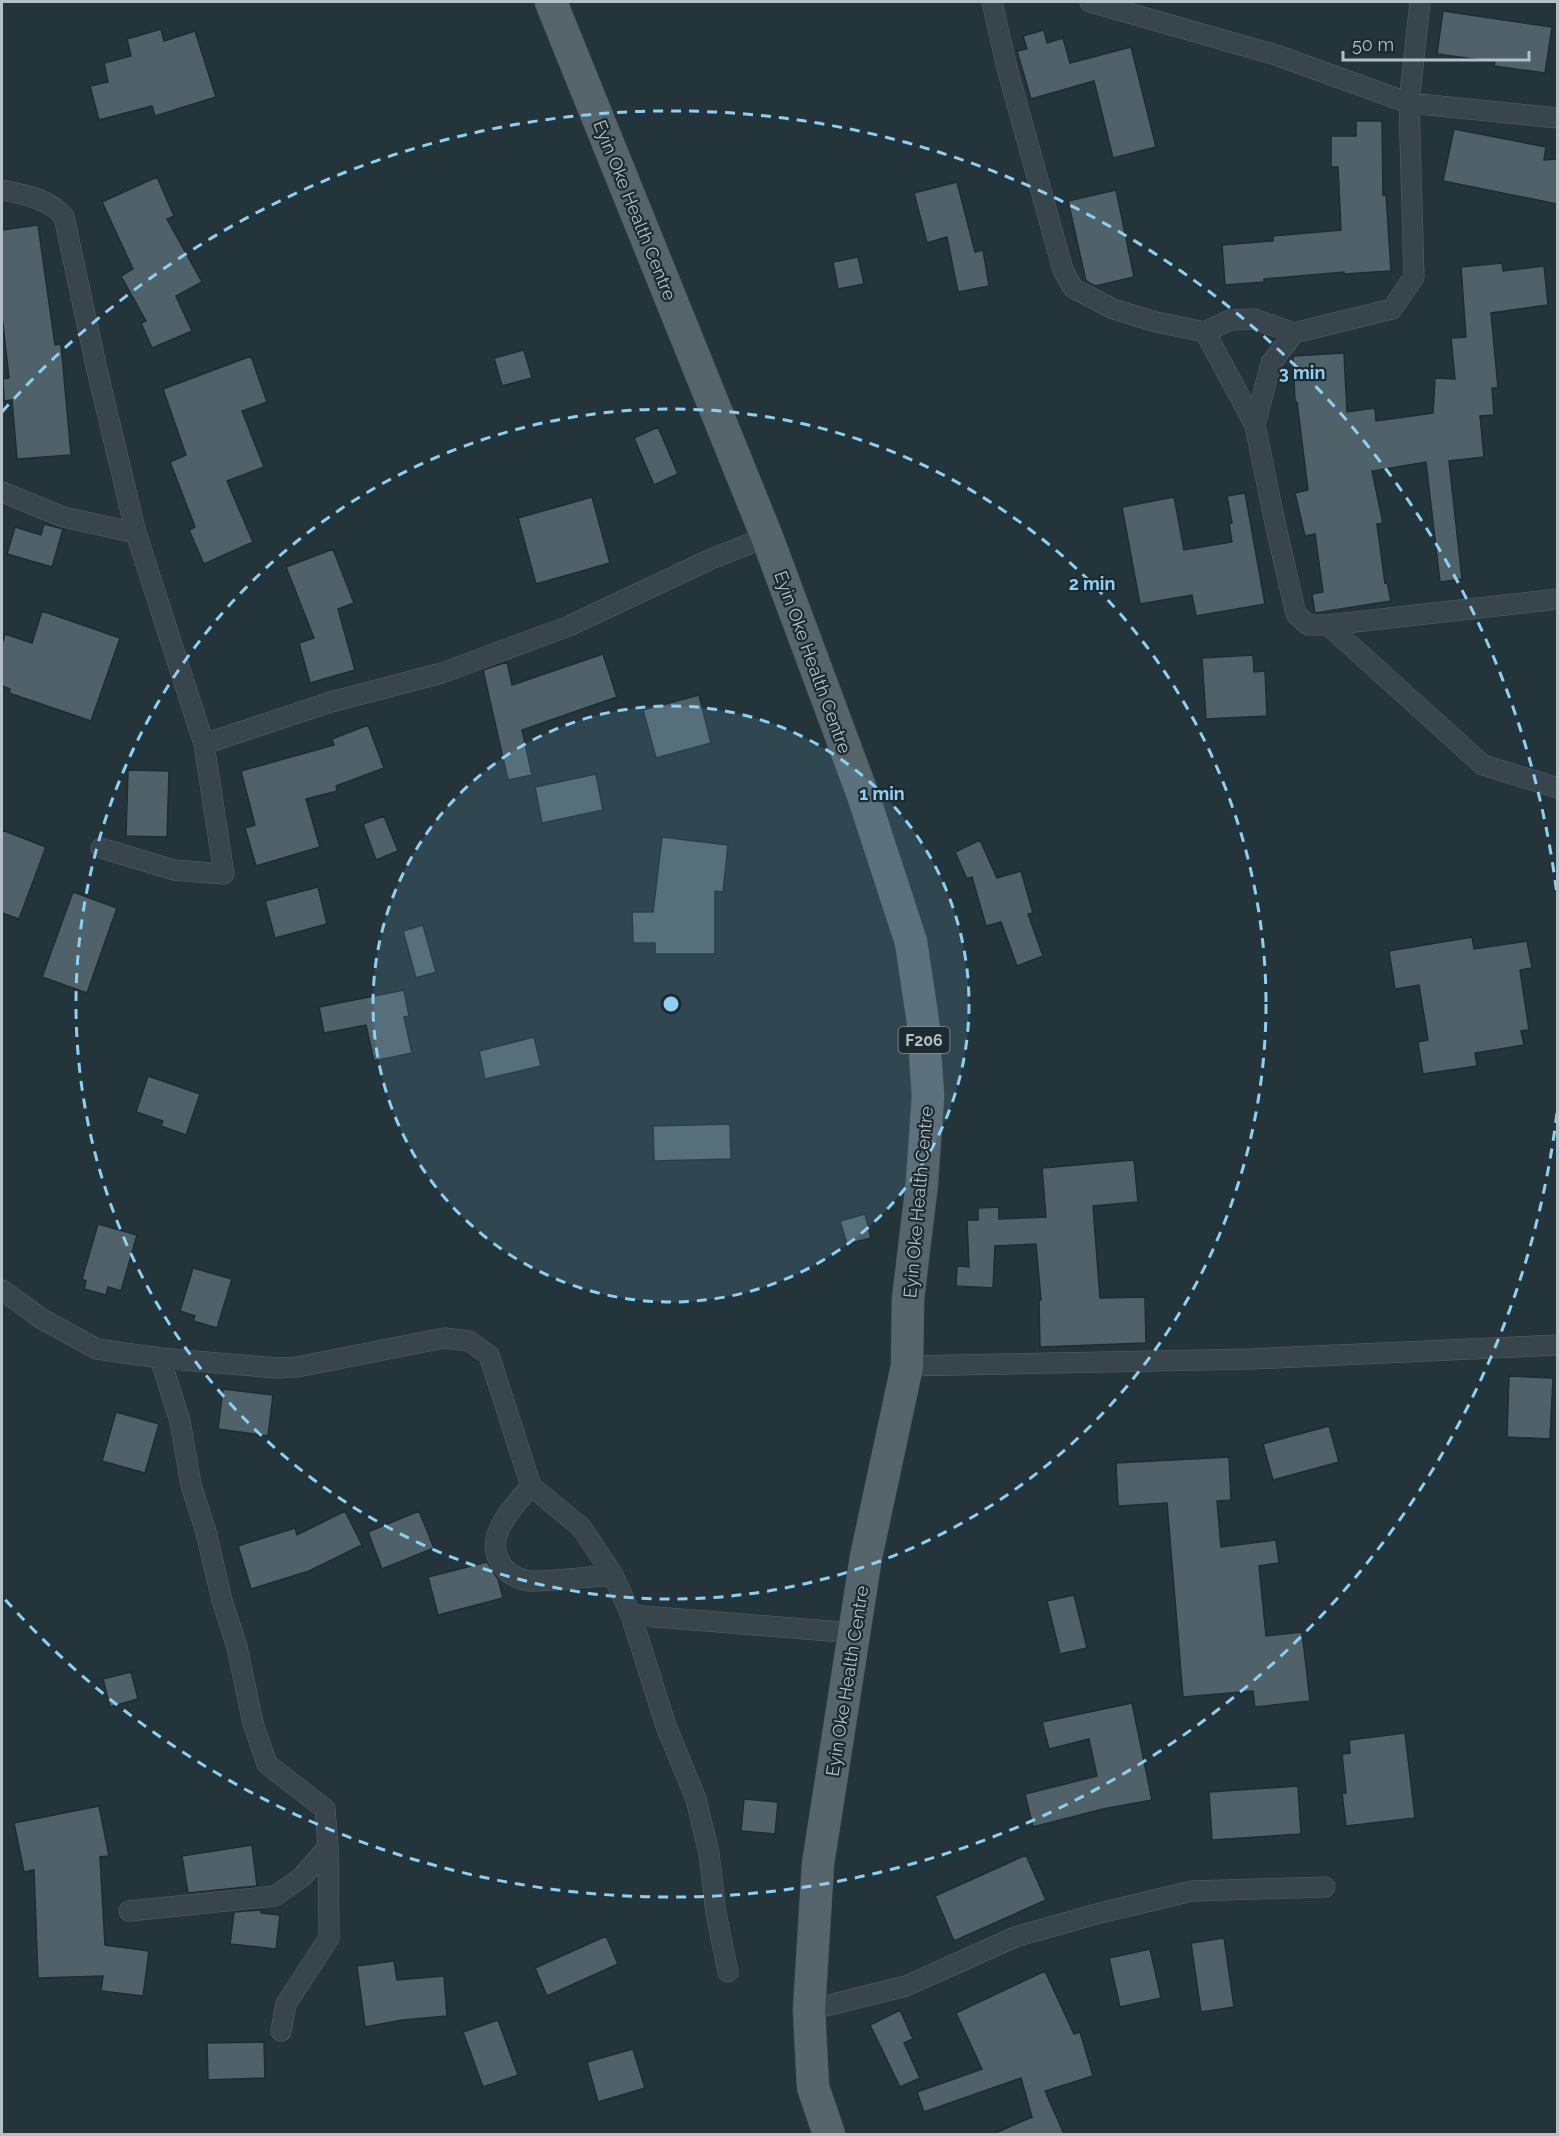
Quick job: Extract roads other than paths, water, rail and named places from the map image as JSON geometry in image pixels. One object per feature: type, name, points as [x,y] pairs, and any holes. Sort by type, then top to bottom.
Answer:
[{"type":"main road","name":"Eyin Oke Health Centre","points":[[551,2],[767,537],[863,795],[911,942],[923,1022],[928,1096],[922,1183],[908,1299],[907,1366],[866,1557],[818,1864],[809,2010],[813,2087],[829,2134]]},
{"type":"street","points":[[992,2],[1007,68],[1063,270],[1073,288],[1113,309],[1156,322],[1205,332],[1230,320],[1254,320],[1294,333],[1392,309],[1414,277],[1409,103],[1420,2]]},
{"type":"street","points":[[1090,2],[1276,55],[1409,103],[1557,118]]},
{"type":"street","points":[[2,189],[39,199],[56,207],[64,217],[97,370],[136,533],[204,744],[224,874],[174,870],[101,848]]},
{"type":"street","points":[[1205,332],[1255,425],[1296,614],[1308,625],[1328,625],[1557,600]]},
{"type":"street","points":[[1255,425],[1271,363],[1294,333]]},
{"type":"street","points":[[2,492],[63,517],[136,533]]},
{"type":"street","points":[[204,744],[331,702],[442,673],[569,626],[711,559],[767,537]]},
{"type":"street","points":[[1328,625],[1483,765],[1557,788]]},
{"type":"street","points":[[2,1290],[42,1320],[97,1349],[160,1358],[276,1368],[297,1367],[444,1338],[469,1341],[489,1355],[531,1486],[581,1527],[614,1575],[631,1615],[666,1726],[696,1799],[709,1853],[716,1913],[728,1972]]},
{"type":"street","points":[[907,1366],[1251,1359],[1557,1345]]},
{"type":"street","points":[[160,1358],[180,1421],[191,1485],[237,1647],[253,1723],[267,1764],[325,1809],[328,1847],[329,1938],[286,2004],[282,2031]]},
{"type":"street","points":[[531,1486],[509,1514],[495,1538],[498,1560],[512,1576],[527,1581],[614,1575]]},
{"type":"street","points":[[631,1615],[854,1633]]},
{"type":"street","points":[[129,1911],[276,1896],[302,1878],[328,1847]]},
{"type":"street","points":[[809,2010],[906,1986],[1015,1937],[1112,1910],[1192,1891],[1325,1887]]}]
